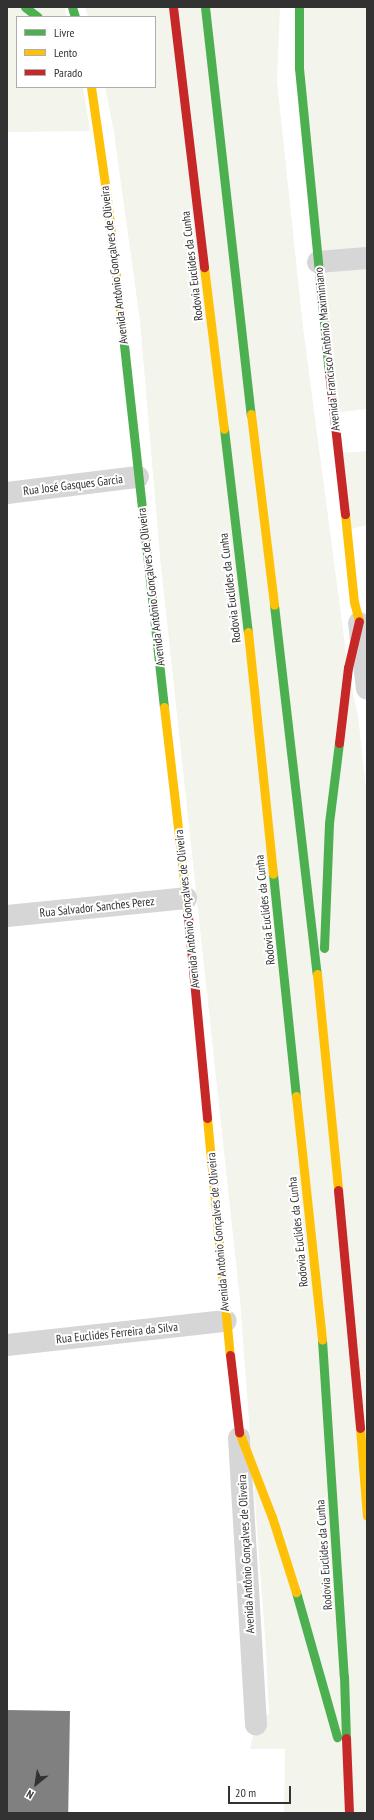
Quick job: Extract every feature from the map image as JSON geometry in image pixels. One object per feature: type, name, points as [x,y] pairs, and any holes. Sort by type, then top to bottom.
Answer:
[{"type":"main road","points":[[26,7],[37,16]]},
{"type":"main road","name":"Rodovia Euclides da Cunha","points":[[173,7],[252,666],[322,1341],[344,1676],[349,1780],[349,1813]]},
{"type":"main road","points":[[205,7],[224,191],[319,989],[346,1266],[367,1516]]},
{"type":"main road","name":"Avenida Francisco Antônio Maximiniano","points":[[299,7],[299,68],[318,262],[360,608]]},
{"type":"main road","name":"Avenida Antônio Gonçalves de Oliveira","points":[[88,88],[93,97]]},
{"type":"main road","name":"Avenida Antônio Gonçalves de Oliveira","points":[[91,88],[107,198],[186,898],[226,1321],[239,1432]]},
{"type":"main road","points":[[319,989],[326,929],[329,823],[348,668],[360,608]]},
{"type":"main road","points":[[239,1432],[272,1517],[302,1610],[349,1780]]},
{"type":"street","points":[[318,262],[367,258]]},
{"type":"street","name":"Rua José Gasques Garcia","points":[[7,493],[138,476]]},
{"type":"street","name":"Avenida Francisco Antônio Maximiniano","points":[[360,608],[367,690]]},
{"type":"street","name":"Rua Salvador Sanches Perez","points":[[7,916],[186,898]]},
{"type":"street","name":"Rua Euclides Ferreira da Silva","points":[[7,1345],[226,1321]]},
{"type":"street","name":"Avenida Antônio Gonçalves de Oliveira","points":[[239,1432],[256,1724]]},
{"type":"shaded area","points":[[7,7],[65,7],[67,16],[16,16],[16,88],[83,88],[90,131],[7,132]]},
{"type":"shaded area","points":[[85,7],[280,7],[277,81],[303,327],[348,668],[358,716],[367,797],[367,1813],[284,1813],[285,1749],[250,1749],[256,1724],[269,1714],[266,1650],[240,1300],[160,557],[140,321],[114,133],[105,88],[156,88],[156,16],[88,16]]},
{"type":"shaded area","points":[[299,7],[367,7],[367,409],[334,413]]},
{"type":"shaded area","points":[[367,451],[367,525],[347,530],[338,453]]},
{"type":"building","points":[[7,1710],[70,1711],[68,1813],[7,1813]]},
{"type":"traffic: fast","points":[[25,7],[37,16]]},
{"type":"traffic: fast","points":[[72,7],[75,16]]},
{"type":"traffic: fast","points":[[205,7],[251,414]]},
{"type":"traffic: fast","points":[[299,7],[299,68],[329,372]]},
{"type":"traffic: fast","points":[[123,336],[164,707]]},
{"type":"traffic: fast","points":[[224,429],[248,632]]},
{"type":"traffic: fast","points":[[274,605],[317,974]]},
{"type":"traffic: fast","points":[[324,948],[329,823],[339,743]]},
{"type":"traffic: fast","points":[[273,874],[296,1096]]},
{"type":"traffic: fast","points":[[322,1340],[344,1676],[346,1738]]},
{"type":"traffic: fast","points":[[296,1592],[337,1737]]},
{"type":"traffic: slow","points":[[91,88],[107,198],[123,336]]},
{"type":"traffic: slow","points":[[204,267],[224,429]]},
{"type":"traffic: slow","points":[[251,414],[274,605]]},
{"type":"traffic: slow","points":[[345,514],[354,602],[359,621]]},
{"type":"traffic: slow","points":[[248,632],[273,874]]},
{"type":"traffic: slow","points":[[164,707],[187,906]]},
{"type":"traffic: slow","points":[[317,974],[338,1190]]},
{"type":"traffic: slow","points":[[296,1096],[322,1340]]},
{"type":"traffic: slow","points":[[207,1118],[230,1355]]},
{"type":"traffic: slow","points":[[360,1428],[367,1516]]},
{"type":"traffic: slow","points":[[239,1432],[272,1517],[296,1592]]},
{"type":"traffic: jam","points":[[173,7],[204,267]]},
{"type":"traffic: jam","points":[[329,372],[345,514]]},
{"type":"traffic: jam","points":[[339,743],[348,668],[359,621]]},
{"type":"traffic: jam","points":[[187,906],[207,1118]]},
{"type":"traffic: jam","points":[[338,1190],[360,1428]]},
{"type":"traffic: jam","points":[[230,1355],[239,1432]]},
{"type":"traffic: jam","points":[[346,1738],[349,1813]]}]
